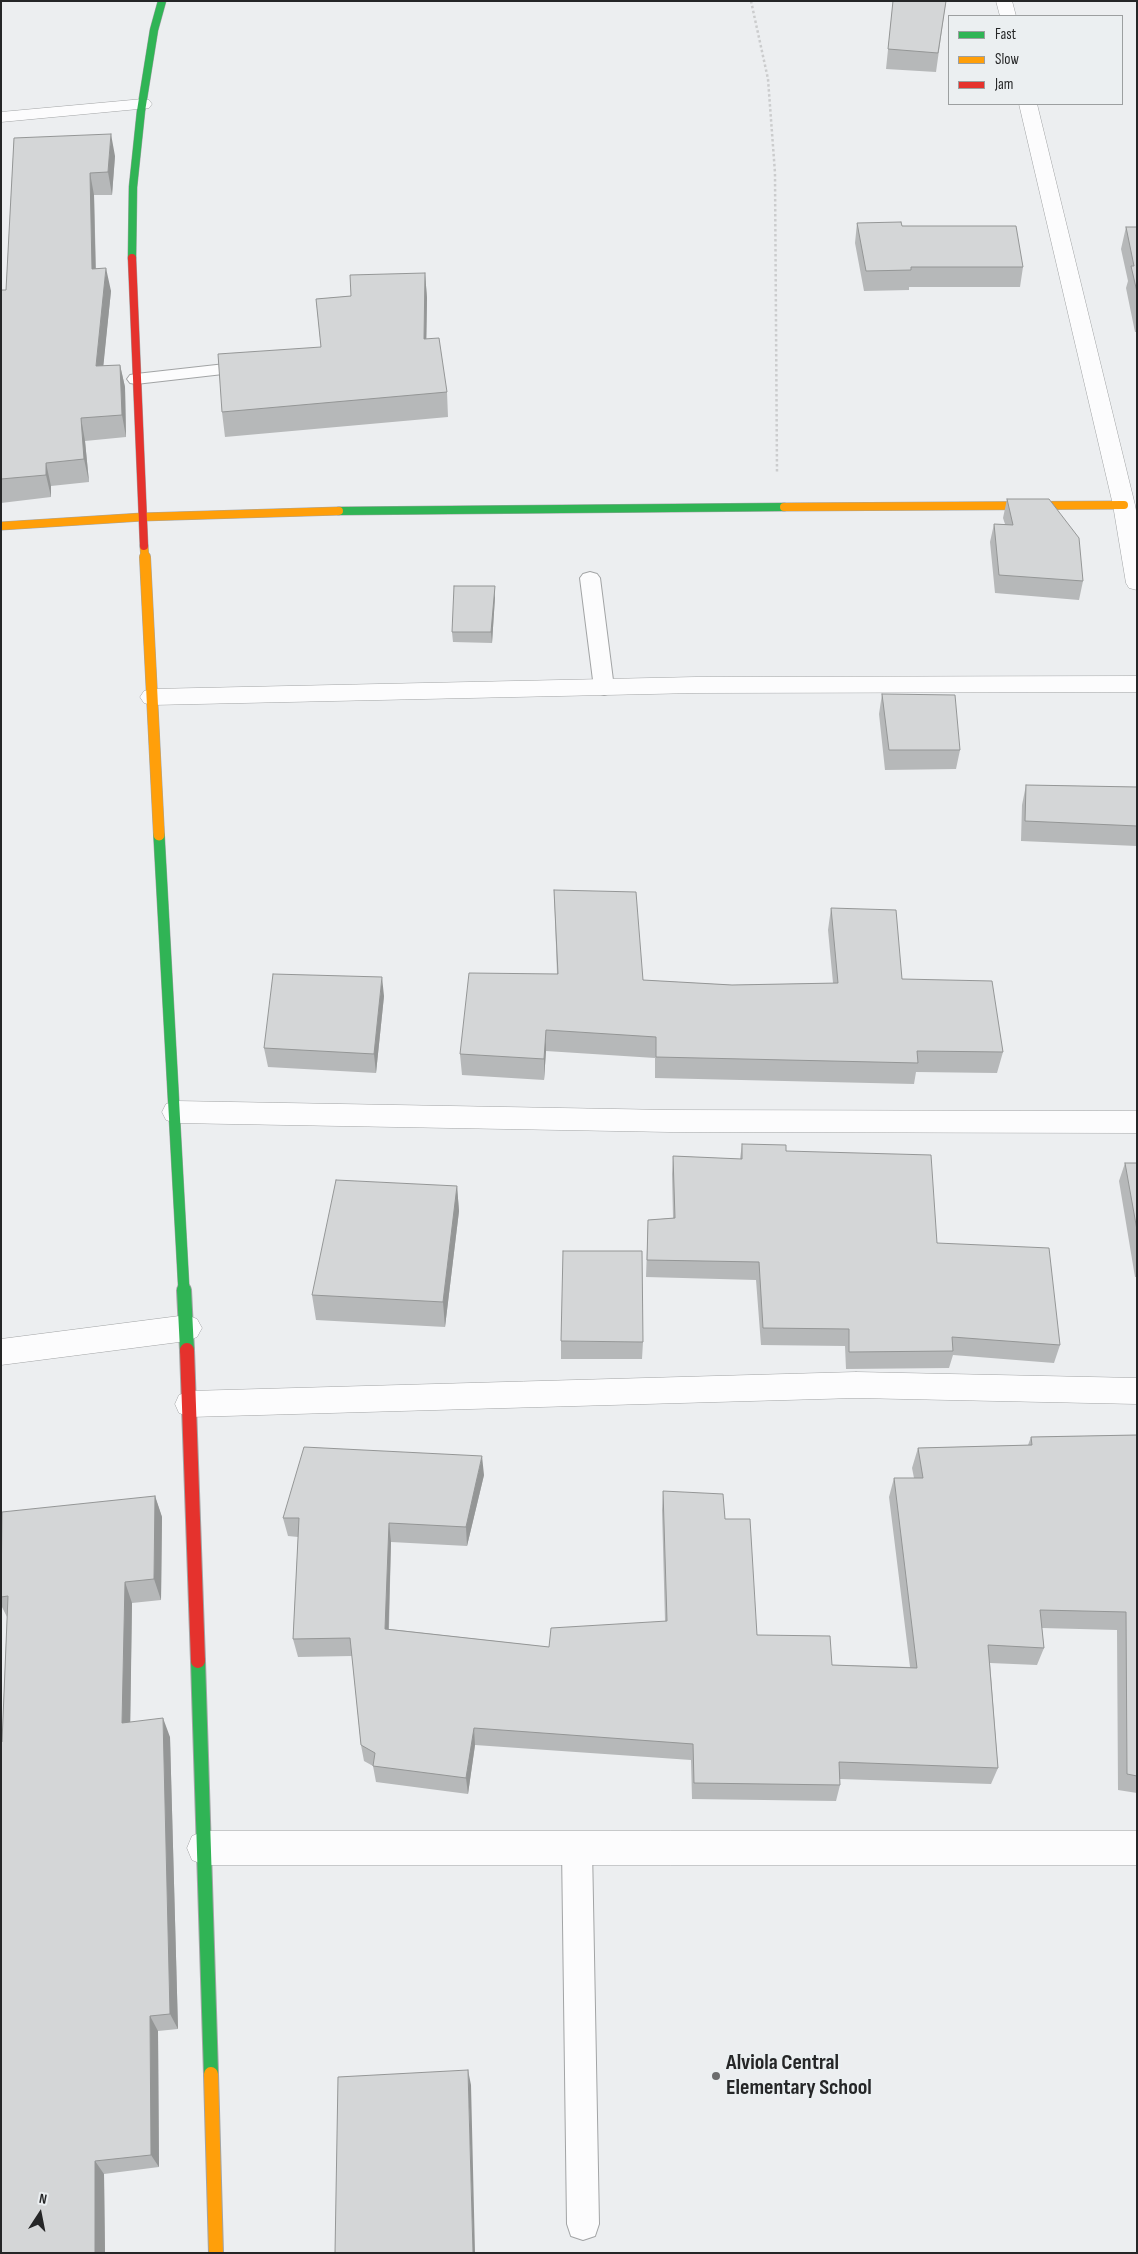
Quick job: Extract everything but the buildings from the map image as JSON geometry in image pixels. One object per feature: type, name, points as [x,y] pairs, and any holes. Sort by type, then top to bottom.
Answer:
[{"type":"street","points":[[162,1],[154,30],[133,187],[132,268],[142,517],[187,1328],[216,2253]]},
{"type":"street","points":[[1004,1],[1008,15]]},
{"type":"street","points":[[1,117],[143,104]]},
{"type":"street","points":[[1028,105],[1130,505],[1137,583]]},
{"type":"street","points":[[1,526],[142,517],[400,509],[1130,505]]},
{"type":"street","points":[[152,697],[696,686],[1137,684]]},
{"type":"street","points":[[176,1112],[670,1121],[1137,1122]]},
{"type":"street","points":[[1,1352],[187,1328]]},
{"type":"street","points":[[190,1404],[856,1385],[1137,1391]]},
{"type":"street","points":[[204,1848],[1137,1848]]},
{"type":"lane","points":[[136,379],[271,364]]},
{"type":"lane","points":[[590,578],[604,688]]},
{"type":"lane","points":[[577,1848],[583,2224]]},
{"type":"path","points":[[751,1],[768,78],[775,174],[777,508]]},
{"type":"traffic: fast","points":[[132,258],[133,187],[141,111],[154,30],[162,1]]},
{"type":"traffic: fast","points":[[339,511],[784,507]]},
{"type":"traffic: fast","points":[[159,835],[187,1350]]},
{"type":"traffic: fast","points":[[198,1661],[211,2074]]},
{"type":"traffic: slow","points":[[784,507],[1124,505]]},
{"type":"traffic: slow","points":[[1,526],[142,517],[339,511]]},
{"type":"traffic: slow","points":[[144,546],[159,835]]},
{"type":"traffic: slow","points":[[211,2074],[216,2253]]},
{"type":"traffic: jam","points":[[132,258],[144,546]]},
{"type":"traffic: jam","points":[[187,1350],[198,1661]]},
{"type":"place","name":"Alviola Central Elementary School","points":[[716,2076]]}]
